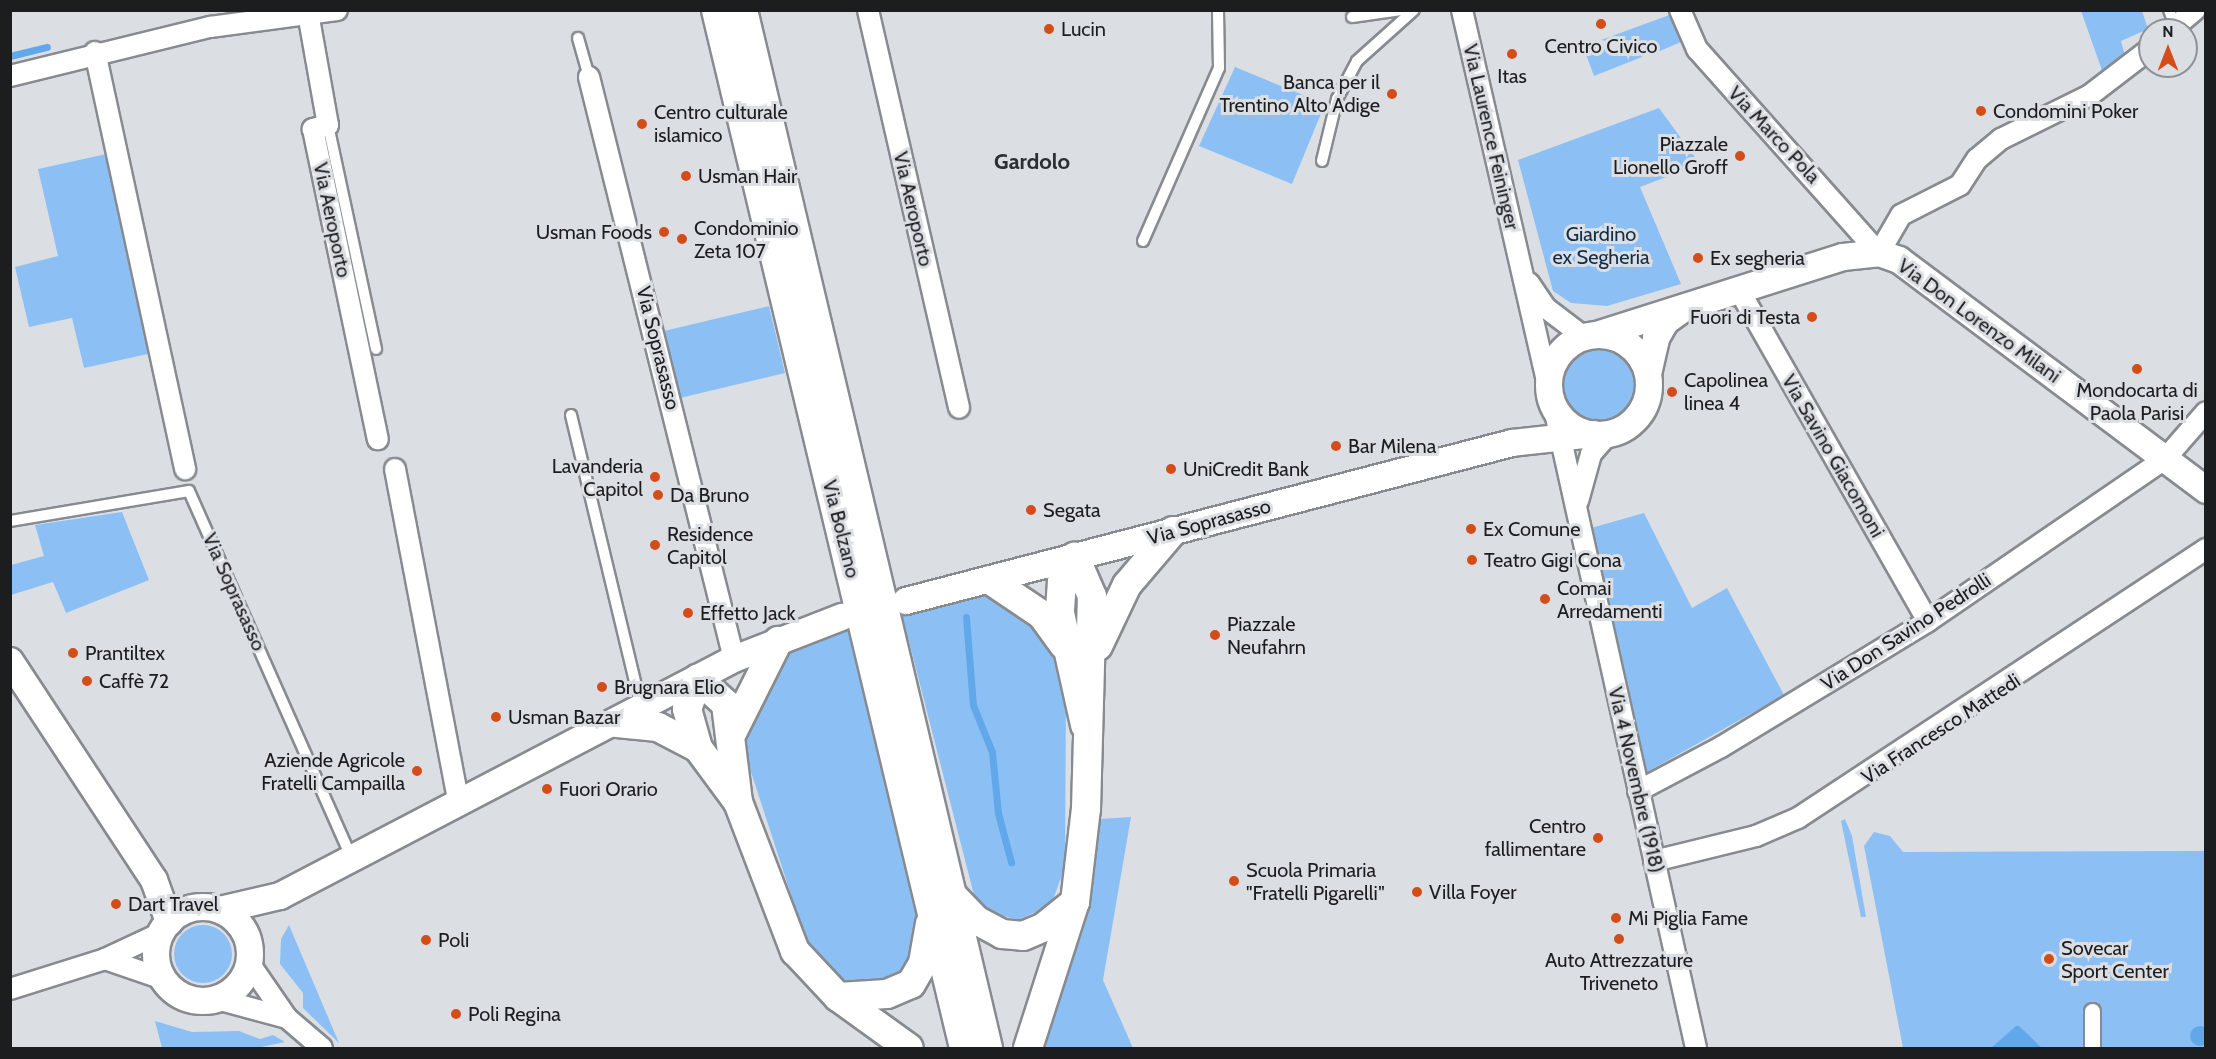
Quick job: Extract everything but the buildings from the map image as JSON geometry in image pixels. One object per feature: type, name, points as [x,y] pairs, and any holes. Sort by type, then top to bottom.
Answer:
[{"type":"main road","name":"Via Bolzano","points":[[716,10],[940,895],[988,1048]]},
{"type":"main road","name":"Via Bolzano","points":[[743,10],[940,895],[964,1048]]},
{"type":"main road","points":[[1090,671],[1106,621],[1122,594],[1173,531]]},
{"type":"main road","points":[[1075,557],[1062,581],[1065,646],[1085,725]]},
{"type":"main road","points":[[1028,1048],[1075,902],[1086,810],[1085,725],[1090,671],[1092,596],[1075,557]]},
{"type":"main road","points":[[990,580],[1042,615],[1065,646]]},
{"type":"main road","points":[[733,731],[778,641]]},
{"type":"main road","points":[[738,802],[733,731],[726,704],[698,679],[687,709],[698,748],[738,802],[795,951],[838,997],[899,1043]]},
{"type":"main road","points":[[617,723],[658,727],[698,748]]},
{"type":"main road","points":[[838,997],[887,993],[911,984],[931,936],[940,895],[976,920],[1002,934],[1023,936],[1044,927],[1075,902]]},
{"type":"street","points":[[10,76],[95,52],[308,13],[337,10]]},
{"type":"street","name":"Via Aeroporto","points":[[868,10],[959,408]]},
{"type":"street","name":"Via Laurence Feininger","points":[[1462,10],[1552,400]]},
{"type":"street","name":"Via Marco Pola","points":[[1680,10],[1697,49],[1879,253]]},
{"type":"street","points":[[2180,18],[2195,10]]},
{"type":"street","points":[[308,13],[328,125]]},
{"type":"street","points":[[95,52],[185,469]]},
{"type":"street","points":[[1879,253],[1901,215],[1960,185],[1977,159],[2001,138],[2090,94],[2138,58]]},
{"type":"street","name":"Via Soprasasso","points":[[589,77],[734,659]]},
{"type":"street","name":"Via Aeroporto","points":[[328,125],[313,129],[378,439]]},
{"type":"street","name":"Via Don Lorenzo Milani","points":[[1591,336],[1843,257],[1879,253],[1899,260],[2205,490]]},
{"type":"street","name":"Via Laurence Feininger","points":[[1520,264],[1546,308],[1591,336]]},
{"type":"street","name":"Via Savino Giacomoni","points":[[1739,290],[1928,621]]},
{"type":"street","name":"Via Don Lorenzo Milani","points":[[1648,374],[1659,333],[1689,305]]},
{"type":"street","points":[[1591,336],[1625,342],[1648,374],[1641,412],[1601,434],[1571,427],[1552,400],[1554,363],[1591,336]]},
{"type":"street","name":"Via Soprasasso","points":[[1512,443],[1552,400]]},
{"type":"street","name":"Via 4 Novembre (1918)","points":[[1552,400],[1696,1048]]},
{"type":"street","name":"Via Don Savino Pedrolli","points":[[1638,791],[1721,747],[1928,621],[2164,459],[2205,412]]},
{"type":"street","name":"Via Soprasasso","points":[[906,602],[1512,443],[1601,434]]},
{"type":"street","name":"Via 4 Novembre (1918)","points":[[1576,512],[1591,454],[1601,434]]},
{"type":"street","points":[[395,469],[459,803]]},
{"type":"street","name":"Via Francesco Mattedi","points":[[1654,861],[1756,836],[1798,818],[2205,549]]},
{"type":"street","points":[[154,880],[195,908],[220,910],[280,896],[642,710],[734,659],[842,617]]},
{"type":"street","points":[[10,661],[154,880],[165,928],[156,957],[163,979]]},
{"type":"street","points":[[247,937],[280,896]]},
{"type":"street","points":[[10,989],[105,959],[165,928],[195,908]]},
{"type":"street","points":[[217,999],[238,986],[249,963],[247,937],[220,910]]},
{"type":"street","points":[[105,959],[163,979],[186,999],[217,999],[287,1017]]},
{"type":"street","points":[[249,963],[287,1017],[322,1048]]},
{"type":"street","points":[[2092,1011],[2092,1048]]},
{"type":"lane","points":[[1143,241],[1219,68],[1218,10]]},
{"type":"lane","points":[[1352,17],[1402,10]]},
{"type":"lane","points":[[1322,161],[1337,99],[1357,61],[1414,10]]},
{"type":"lane","name":"Via Soprasasso","points":[[578,38],[589,77]]},
{"type":"lane","points":[[328,125],[376,349]]},
{"type":"lane","points":[[572,415],[642,710]]},
{"type":"lane","name":"Via Soprasasso","points":[[10,521],[189,491],[352,859]]},
{"type":"green space","points":[[2081,11],[2142,11],[2144,18],[2138,18],[2138,33],[2121,41],[2127,63],[2105,79]]},
{"type":"green space","points":[[1672,14],[1681,42],[1660,51],[1601,40]]},
{"type":"green space","points":[[1592,47],[1642,57],[1594,76],[1584,49]]},
{"type":"green space","points":[[1235,67],[1325,104],[1292,184],[1199,146]]},
{"type":"green space","name":"Giardino ex Segheria","points":[[1659,108],[1700,164],[1640,187],[1681,284],[1607,306],[1571,303],[1553,291],[1518,160]]},
{"type":"green space","points":[[111,153],[157,352],[84,368],[72,318],[29,327],[15,267],[58,256],[38,169]]},
{"type":"green space","points":[[769,306],[785,373],[680,398],[664,331]]},
{"type":"green space","points":[[1599,346],[1613,349],[1626,357],[1634,370],[1637,384],[1634,398],[1626,411],[1613,419],[1599,422],[1585,419],[1572,411],[1564,398],[1561,384],[1564,370],[1572,357],[1585,349]]},
{"type":"green space","points":[[122,512],[149,580],[66,613],[53,582],[11,595],[11,565],[44,556],[35,525]]},
{"type":"green space","points":[[1644,513],[1692,608],[1727,588],[1784,695],[1647,772],[1591,528]]},
{"type":"green space","points":[[989,591],[1035,620],[1058,654],[1066,693],[1065,867],[1051,905],[1018,920],[990,912],[975,899],[902,614]]},
{"type":"green space","points":[[849,626],[921,910],[914,950],[899,974],[873,987],[839,978],[809,950],[738,732],[783,651]]},
{"type":"green space","points":[[1131,817],[1103,980],[1133,1048],[1043,1048],[1088,915],[1099,819]]},
{"type":"green space","points":[[1845,819],[1852,836],[1866,917],[1861,917],[1841,821]]},
{"type":"green space","name":"Sovecar Sport Center","points":[[1874,832],[1890,836],[1903,852],[2205,851],[2205,1048],[1903,1048],[1864,846]]},
{"type":"green space","points":[[197,925],[209,925],[224,933],[232,948],[232,960],[224,975],[209,983],[197,983],[182,975],[174,960],[174,948],[182,933]]},
{"type":"green space","points":[[289,925],[339,1043],[303,1008],[303,993],[280,964],[281,939]]},
{"type":"green space","points":[[155,1021],[192,1032],[239,1031],[260,1039],[273,1035],[285,1042],[257,1048],[162,1048]]},
{"type":"shaded area","points":[[2016,1026],[2019,1026],[2042,1048],[1991,1048]]},
{"type":"shaded area","points":[[2200,1026],[2207,1029],[2210,1036],[2207,1043],[2200,1046],[2193,1043],[2190,1036],[2193,1029]]},
{"type":"waterway","points":[[10,56],[47,47]]},
{"type":"waterway","points":[[966,617],[973,705],[992,752],[998,813],[1011,862]]},
{"type":"place","name":"Centro Civico","points":[[1601,24]]},
{"type":"place","name":"Lucin","points":[[1049,29]]},
{"type":"place","name":"Itas","points":[[1512,54]]},
{"type":"place","name":"Banca per il Trentino Alto Adige","points":[[1392,94]]},
{"type":"place","name":"Condomini Poker","points":[[1981,111]]},
{"type":"place","name":"Centro culturale islamico","points":[[642,124]]},
{"type":"place","name":"Piazzale Lionello Groff","points":[[1740,156]]},
{"type":"place","name":"Usman Hair","points":[[686,176]]},
{"type":"place","name":"Usman Foods","points":[[664,232]]},
{"type":"place","name":"Condominio Zeta 107","points":[[682,239]]},
{"type":"place","name":"Ex segheria","points":[[1698,258]]},
{"type":"place","name":"Fuori di Testa","points":[[1812,317]]},
{"type":"place","name":"Mondocarta di Paola Parisi","points":[[2137,369]]},
{"type":"place","name":"Capolinea linea 4","points":[[1672,392]]},
{"type":"place","name":"Bar Milena","points":[[1336,446]]},
{"type":"place","name":"UniCredit Bank","points":[[1171,469]]},
{"type":"place","name":"Lavanderia Capitol","points":[[655,477]]},
{"type":"place","name":"Da Bruno","points":[[658,495]]},
{"type":"place","name":"Segata","points":[[1031,510]]},
{"type":"place","name":"Ex Comune","points":[[1471,529]]},
{"type":"place","name":"Residence Capitol","points":[[655,545]]},
{"type":"place","name":"Teatro Gigi Cona","points":[[1472,560]]},
{"type":"place","name":"Comai Arredamenti","points":[[1545,599]]},
{"type":"place","name":"Effetto Jack","points":[[688,613]]},
{"type":"place","name":"Piazzale Neufahrn","points":[[1215,635]]},
{"type":"place","name":"Prantiltex","points":[[73,653]]},
{"type":"place","name":"Caffè 72","points":[[87,681]]},
{"type":"place","name":"Brugnara Elio","points":[[602,687]]},
{"type":"place","name":"Usman Bazar","points":[[496,717]]},
{"type":"place","name":"Aziende Agricole Fratelli Campailla","points":[[417,771]]},
{"type":"place","name":"Fuori Orario","points":[[547,789]]},
{"type":"place","name":"Centro fallimentare","points":[[1598,838]]},
{"type":"place","name":"Scuola Primaria \"Fratelli Pigarelli\"","points":[[1234,881]]},
{"type":"place","name":"Villa Foyer","points":[[1417,892]]},
{"type":"place","name":"Dart Travel","points":[[116,904]]},
{"type":"place","name":"Mi Piglia Fame","points":[[1616,918]]},
{"type":"place","name":"Auto Attrezzature Triveneto","points":[[1619,939]]},
{"type":"place","name":"Poli","points":[[426,940]]},
{"type":"place","name":"Sovecar Sport Center","points":[[2049,959]]},
{"type":"place","name":"Poli Regina","points":[[456,1014]]},
{"type":"district","name":"Gardolo","points":[[1032,162]]}]
